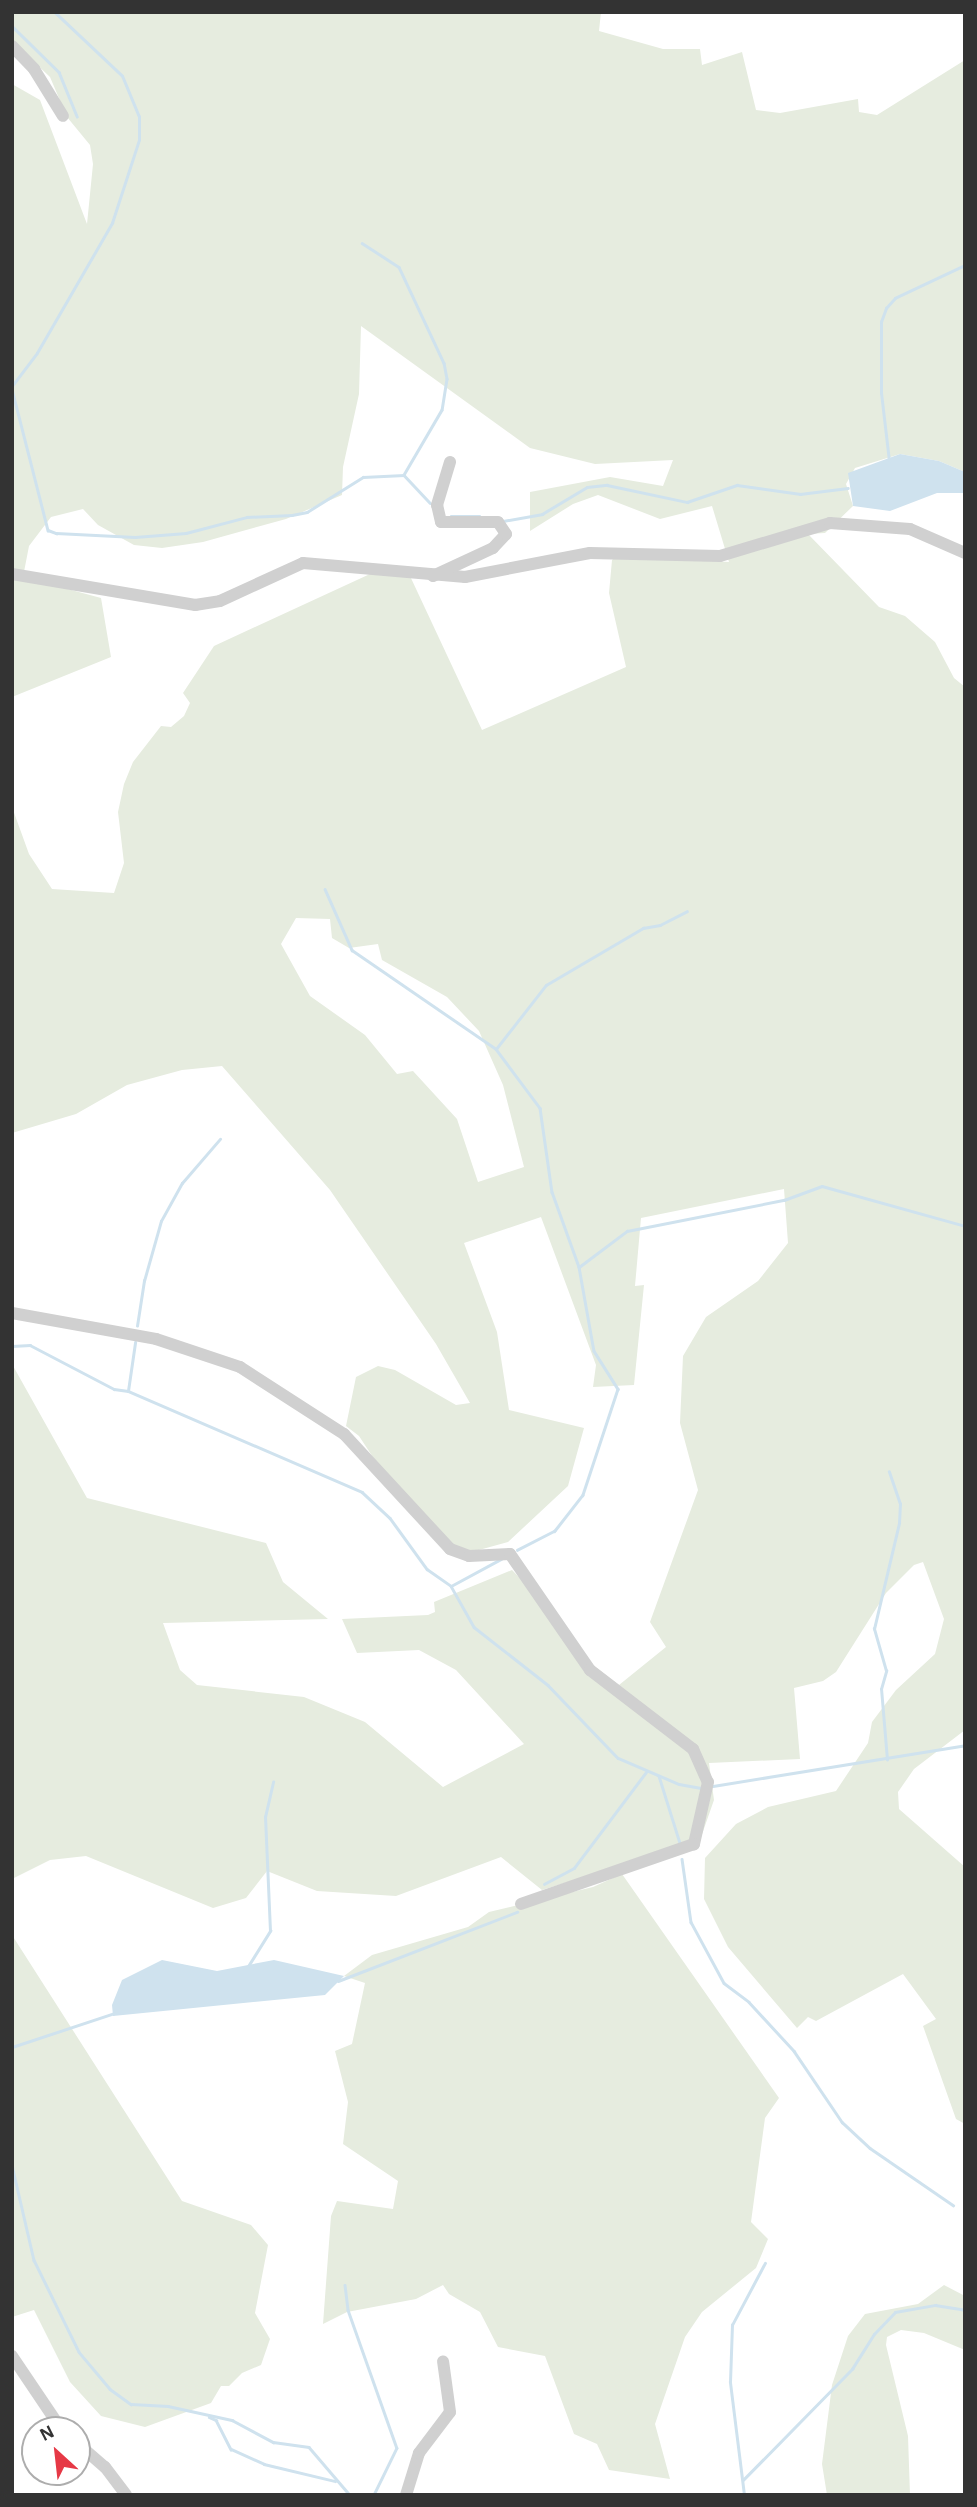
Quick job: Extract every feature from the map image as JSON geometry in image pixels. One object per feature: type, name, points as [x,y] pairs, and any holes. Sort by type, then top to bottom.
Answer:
[{"type":"street","points":[[12,46],[34,69],[63,116]]},
{"type":"street","points":[[433,576],[493,548],[506,534],[498,522],[441,522],[437,505],[450,462]]},
{"type":"street","points":[[12,575],[195,605],[220,601],[303,563],[336,562],[433,576],[487,575],[590,553],[720,556],[831,523],[910,529],[965,553]]},
{"type":"street","points":[[12,1313],[156,1339],[240,1367],[344,1434],[450,1549],[469,1556],[510,1554],[590,1670],[693,1749],[708,1782],[694,1844],[521,1905]]},
{"type":"street","points":[[12,2356],[53,2416]]},
{"type":"street","points":[[406,2495],[419,2454],[450,2412],[443,2361]]},
{"type":"street","points":[[91,2455],[105,2467],[126,2495]]},
{"type":"shaded area","points":[[12,12],[601,12],[599,31],[663,49],[700,49],[702,65],[742,52],[756,110],[780,113],[858,99],[859,112],[877,115],[965,60],[965,472],[939,461],[900,454],[855,468],[846,484],[853,506],[825,533],[808,534],[879,607],[905,616],[935,642],[954,678],[965,687],[965,1730],[914,1769],[898,1792],[899,1809],[965,1867],[965,2124],[956,2119],[923,2026],[936,2019],[903,1974],[816,2021],[808,2017],[797,2028],[728,1947],[704,1899],[705,1858],[736,1824],[768,1807],[836,1791],[868,1743],[872,1722],[896,1690],[935,1654],[944,1619],[923,1562],[914,1565],[886,1593],[836,1672],[823,1681],[794,1688],[800,1759],[709,1763],[714,1800],[700,1840],[690,1844],[542,1890],[501,1857],[396,1896],[317,1891],[267,1871],[246,1898],[213,1908],[86,1856],[50,1860],[12,1879],[12,1364],[87,1498],[266,1543],[283,1582],[328,1619],[163,1623],[180,1670],[197,1685],[304,1697],[365,1722],[443,1787],[524,1744],[456,1670],[419,1650],[357,1653],[342,1619],[428,1615],[435,1612],[434,1602],[512,1570],[548,1607],[585,1659],[619,1685],[666,1647],[650,1622],[698,1490],[680,1423],[683,1356],[706,1317],[758,1281],[788,1243],[784,1189],[641,1218],[635,1286],[644,1285],[634,1385],[593,1387],[596,1365],[541,1217],[464,1243],[497,1332],[509,1410],[584,1428],[568,1486],[508,1542],[468,1553],[448,1552],[392,1486],[359,1436],[346,1426],[356,1377],[378,1366],[395,1370],[456,1405],[470,1403],[436,1344],[330,1190],[222,1066],[182,1070],[127,1085],[76,1114],[12,1133],[12,807],[29,854],[52,889],[114,893],[124,863],[118,812],[124,784],[133,762],[161,726],[171,727],[184,716],[190,703],[183,693],[214,646],[370,574],[410,576],[482,730],[626,667],[609,593],[612,560],[617,555],[729,562],[712,506],[660,519],[598,495],[573,504],[530,531],[530,492],[610,477],[663,486],[673,460],[595,464],[530,448],[361,326],[359,394],[343,467],[342,495],[286,519],[203,542],[162,548],[134,545],[98,525],[83,509],[51,517],[29,546],[23,577],[101,598],[111,657],[12,697],[12,84],[40,100],[87,224],[93,164],[90,145],[67,117],[50,77],[12,41]],"holes":[[[296,918],[330,919],[332,938],[349,948],[378,944],[382,960],[447,997],[479,1031],[503,1085],[524,1167],[478,1182],[457,1119],[413,1071],[397,1074],[365,1035],[310,996],[281,944]]]},
{"type":"shaded area","points":[[622,1874],[779,2098],[765,2118],[751,2222],[768,2239],[756,2268],[702,2312],[685,2337],[655,2424],[670,2479],[609,2470],[597,2444],[574,2434],[545,2356],[498,2347],[480,2312],[449,2294],[443,2285],[416,2299],[347,2312],[323,2324],[331,2216],[337,2201],[393,2209],[398,2181],[343,2144],[348,2102],[335,2051],[352,2044],[365,1983],[344,1976],[372,1955],[468,1927],[489,1912],[593,1887]]},
{"type":"shaded area","points":[[12,1935],[182,2201],[251,2225],[268,2245],[255,2313],[270,2339],[261,2365],[242,2373],[229,2386],[221,2386],[211,2403],[145,2427],[101,2416],[70,2382],[34,2310],[12,2317]]},
{"type":"shaded area","points":[[944,2285],[965,2296],[965,2350],[924,2333],[901,2330],[887,2337],[886,2345],[908,2436],[910,2495],[827,2495],[822,2464],[832,2385],[848,2336],[865,2314],[918,2304]]},
{"type":"water","points":[[900,454],[939,461],[965,472],[965,493],[937,493],[890,511],[853,506],[848,473]]},
{"type":"water","points":[[162,1960],[217,1971],[274,1960],[344,1976],[325,1995],[113,2016],[112,2005],[122,1980]]},
{"type":"waterway","points":[[12,386],[37,353],[112,223],[139,140],[139,117],[122,76],[54,12]]},
{"type":"waterway","points":[[12,26],[59,72],[77,116]]},
{"type":"waterway","points":[[362,243],[399,267],[444,363],[447,379],[442,410],[404,475]]},
{"type":"waterway","points":[[889,461],[881,393],[881,322],[886,308],[895,298],[965,265]]},
{"type":"waterway","points":[[12,389],[48,530],[56,533],[135,537],[186,533],[247,517],[307,512],[363,477],[404,475]]},
{"type":"waterway","points":[[404,475],[430,503]]},
{"type":"waterway","points":[[503,521],[542,514],[587,487],[607,485],[687,502],[737,485],[800,494],[848,488]]},
{"type":"waterway","points":[[451,516],[480,516]]},
{"type":"waterway","points":[[325,889],[352,950],[496,1049],[540,1108],[552,1192],[579,1267],[594,1351],[618,1389],[583,1495],[555,1531],[518,1550]]},
{"type":"waterway","points":[[496,1049],[546,985],[643,928],[660,925],[687,911]]},
{"type":"waterway","points":[[137,1326],[144,1281],[161,1221],[182,1183],[220,1139]]},
{"type":"waterway","points":[[579,1267],[627,1231],[784,1200],[822,1186],[965,1226]]},
{"type":"waterway","points":[[128,1391],[135,1343]]},
{"type":"waterway","points":[[12,1346],[30,1345],[114,1389],[128,1391],[362,1492],[390,1518],[427,1569],[451,1586],[474,1627],[548,1685],[618,1758],[679,1784],[701,1788]]},
{"type":"waterway","points":[[887,1760],[881,1689],[886,1671],[874,1629],[899,1523],[900,1504],[889,1472]]},
{"type":"waterway","points":[[451,1586],[501,1559]]},
{"type":"waterway","points":[[713,1786],[965,1745]]},
{"type":"waterway","points":[[544,1884],[574,1868],[646,1772]]},
{"type":"waterway","points":[[659,1776],[680,1843]]},
{"type":"waterway","points":[[247,1968],[270,1931],[265,1817],[273,1782]]},
{"type":"waterway","points":[[682,1859],[691,1922],[724,1983],[749,2002],[794,2051],[842,2122],[870,2148],[953,2205]]},
{"type":"waterway","points":[[338,1981],[517,1912]]},
{"type":"waterway","points":[[12,2047],[115,2013]]},
{"type":"waterway","points":[[12,2165],[34,2260],[79,2352],[110,2389],[131,2404],[168,2406],[232,2420],[273,2442],[309,2447],[350,2495]]},
{"type":"waterway","points":[[744,2495],[730,2382],[732,2325],[765,2263]]},
{"type":"waterway","points":[[345,2285],[348,2310],[397,2448],[374,2495]]},
{"type":"waterway","points":[[743,2480],[852,2369],[874,2334],[895,2312],[935,2305],[965,2310]]},
{"type":"waterway","points":[[209,2417],[216,2420],[231,2449],[264,2464],[335,2481]]}]
